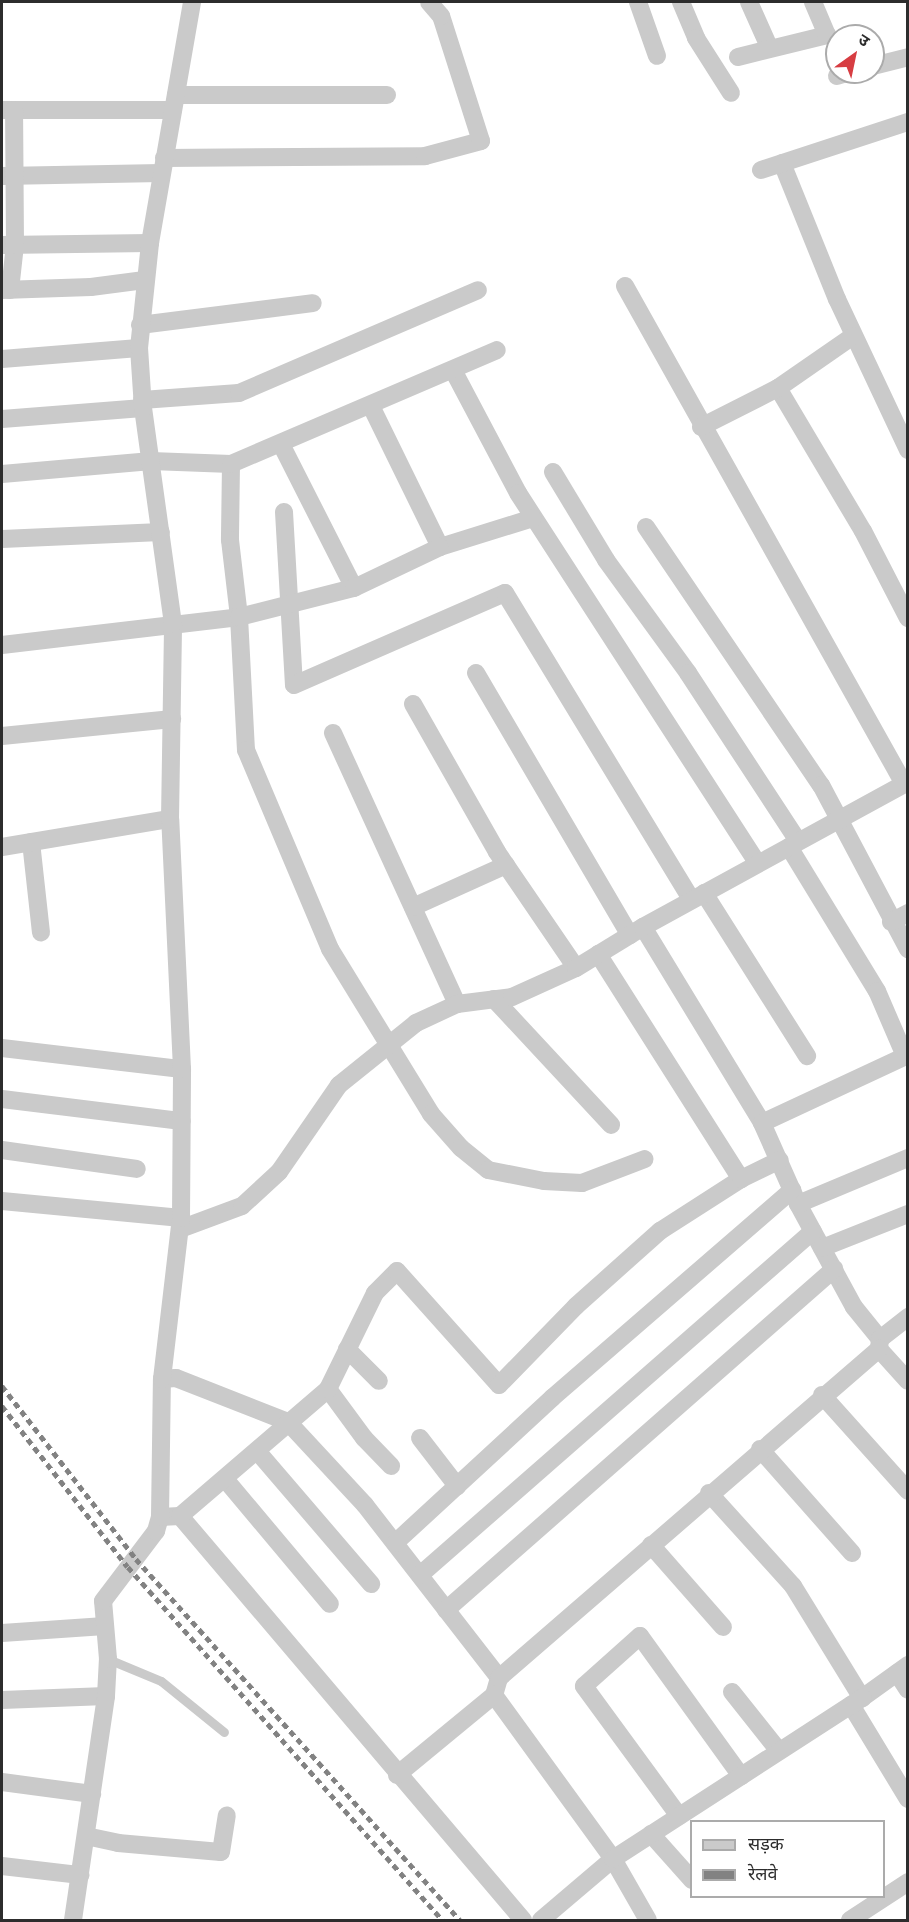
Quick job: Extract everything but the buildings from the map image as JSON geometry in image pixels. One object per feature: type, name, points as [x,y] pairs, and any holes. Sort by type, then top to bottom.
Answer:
[{"type":"street","points":[[73,1920],[106,1696],[108,1659],[103,1601],[156,1531],[160,1517],[162,1379],[180,1223],[182,1069],[171,819],[173,624],[143,404],[139,348],[150,243],[192,2]]},
{"type":"street","points":[[8,176],[162,165],[425,156],[481,141],[441,15],[429,2]]},
{"type":"street","points":[[638,2],[657,56]]},
{"type":"street","points":[[681,2],[696,38],[731,93]]},
{"type":"street","points":[[749,2],[770,50]]},
{"type":"street","points":[[738,57],[827,35],[813,2]]},
{"type":"street","points":[[885,63],[908,57]]},
{"type":"street","points":[[145,280],[5,290],[8,245],[8,110],[387,94]]},
{"type":"street","points":[[761,170],[908,122]]},
{"type":"street","points":[[782,163],[854,336],[908,450]]},
{"type":"street","points":[[8,245],[150,243]]},
{"type":"street","points":[[2,1201],[180,1223],[242,1206],[279,1172],[339,1085],[416,1023],[457,1004],[512,997],[576,968],[698,896],[906,783],[701,427],[625,286]]},
{"type":"street","points":[[2,419],[239,393],[478,290]]},
{"type":"street","points":[[140,325],[313,303]]},
{"type":"street","points":[[701,427],[778,388],[854,336]]},
{"type":"street","points":[[2,360],[139,348]]},
{"type":"street","points":[[2,474],[152,461],[231,464],[371,406],[497,350]]},
{"type":"street","points":[[453,370],[534,518],[758,863]]},
{"type":"street","points":[[778,388],[863,531],[908,618]]},
{"type":"street","points":[[371,406],[441,547]]},
{"type":"street","points":[[281,444],[354,588]]},
{"type":"street","points":[[231,464],[230,540],[239,617],[246,750],[330,949],[431,1114],[461,1148],[488,1170],[544,1181],[582,1183],[645,1159]]},
{"type":"street","points":[[553,472],[606,560],[688,674],[794,844],[877,991],[906,1056],[762,1123]]},
{"type":"street","points":[[284,512],[292,605],[294,686],[504,592],[698,896],[807,1056]]},
{"type":"street","points":[[2,645],[239,617],[292,605],[354,588],[441,547],[534,518]]},
{"type":"street","points":[[646,527],[821,785],[891,922],[908,949]]},
{"type":"street","points":[[2,539],[161,532]]},
{"type":"street","points":[[477,673],[636,931],[762,1123],[795,1197],[854,1307],[908,1381]]},
{"type":"street","points":[[413,704],[506,865],[576,968]]},
{"type":"street","points":[[2,736],[172,719]]},
{"type":"street","points":[[333,733],[457,1004]]},
{"type":"street","points":[[2,847],[171,819]]},
{"type":"street","points":[[31,842],[41,932]]},
{"type":"street","points":[[413,907],[506,865]]},
{"type":"street","points":[[891,922],[908,913]]},
{"type":"street","points":[[598,954],[741,1179]]},
{"type":"street","points":[[494,999],[611,1125]]},
{"type":"street","points":[[2,1048],[182,1069]]},
{"type":"street","points":[[2,1099],[182,1121]]},
{"type":"street","points":[[2,1150],[136,1169]]},
{"type":"street","points":[[395,1543],[458,1486],[795,1197],[908,1158]]},
{"type":"street","points":[[160,1517],[180,1516],[258,1452],[288,1422],[328,1389],[375,1293],[397,1271],[499,1385],[576,1306],[660,1231],[741,1179],[780,1160]]},
{"type":"street","points":[[822,1248],[908,1214]]},
{"type":"street","points":[[420,1575],[813,1230]]},
{"type":"street","points":[[446,1610],[834,1269]]},
{"type":"street","points":[[397,1775],[908,1317]]},
{"type":"street","points":[[348,1349],[379,1381]]},
{"type":"street","points":[[162,1379],[176,1378],[288,1422],[365,1505],[446,1610],[613,1859],[648,1920]]},
{"type":"street","points":[[328,1389],[364,1438],[391,1466]]},
{"type":"street","points":[[822,1395],[908,1491]]},
{"type":"street","points":[[420,1438],[458,1486]]},
{"type":"street","points":[[760,1449],[852,1553]]},
{"type":"street","points":[[258,1452],[371,1584]]},
{"type":"street","points":[[225,1479],[330,1604]]},
{"type":"street","points":[[709,1493],[793,1586],[908,1799]]},
{"type":"street","points":[[180,1516],[397,1775],[523,1920]]},
{"type":"street","points":[[651,1545],[723,1627]]},
{"type":"street","points":[[2,1633],[105,1626]]},
{"type":"street","points":[[679,1816],[584,1686],[640,1636],[741,1776]]},
{"type":"street","points":[[541,1920],[613,1859],[857,1701],[902,1669],[908,1690]]},
{"type":"street","points":[[732,1692],[779,1751]]},
{"type":"street","points":[[2,1700],[106,1696]]},
{"type":"street","points":[[2,1782],[92,1794]]},
{"type":"street","points":[[86,1836],[118,1843],[221,1852],[227,1815]]},
{"type":"street","points":[[651,1834],[690,1878]]},
{"type":"street","points":[[2,1866],[80,1875]]},
{"type":"street","points":[[885,1897],[908,1882]]},
{"type":"street","points":[[850,1920],[884,1898]]},
{"type":"lane","points":[[108,1659],[161,1681],[224,1732]]},
{"type":"railway","points":[[2,1386],[136,1559],[460,1920]]},
{"type":"railway","points":[[2,1406],[128,1567],[443,1920]]}]
